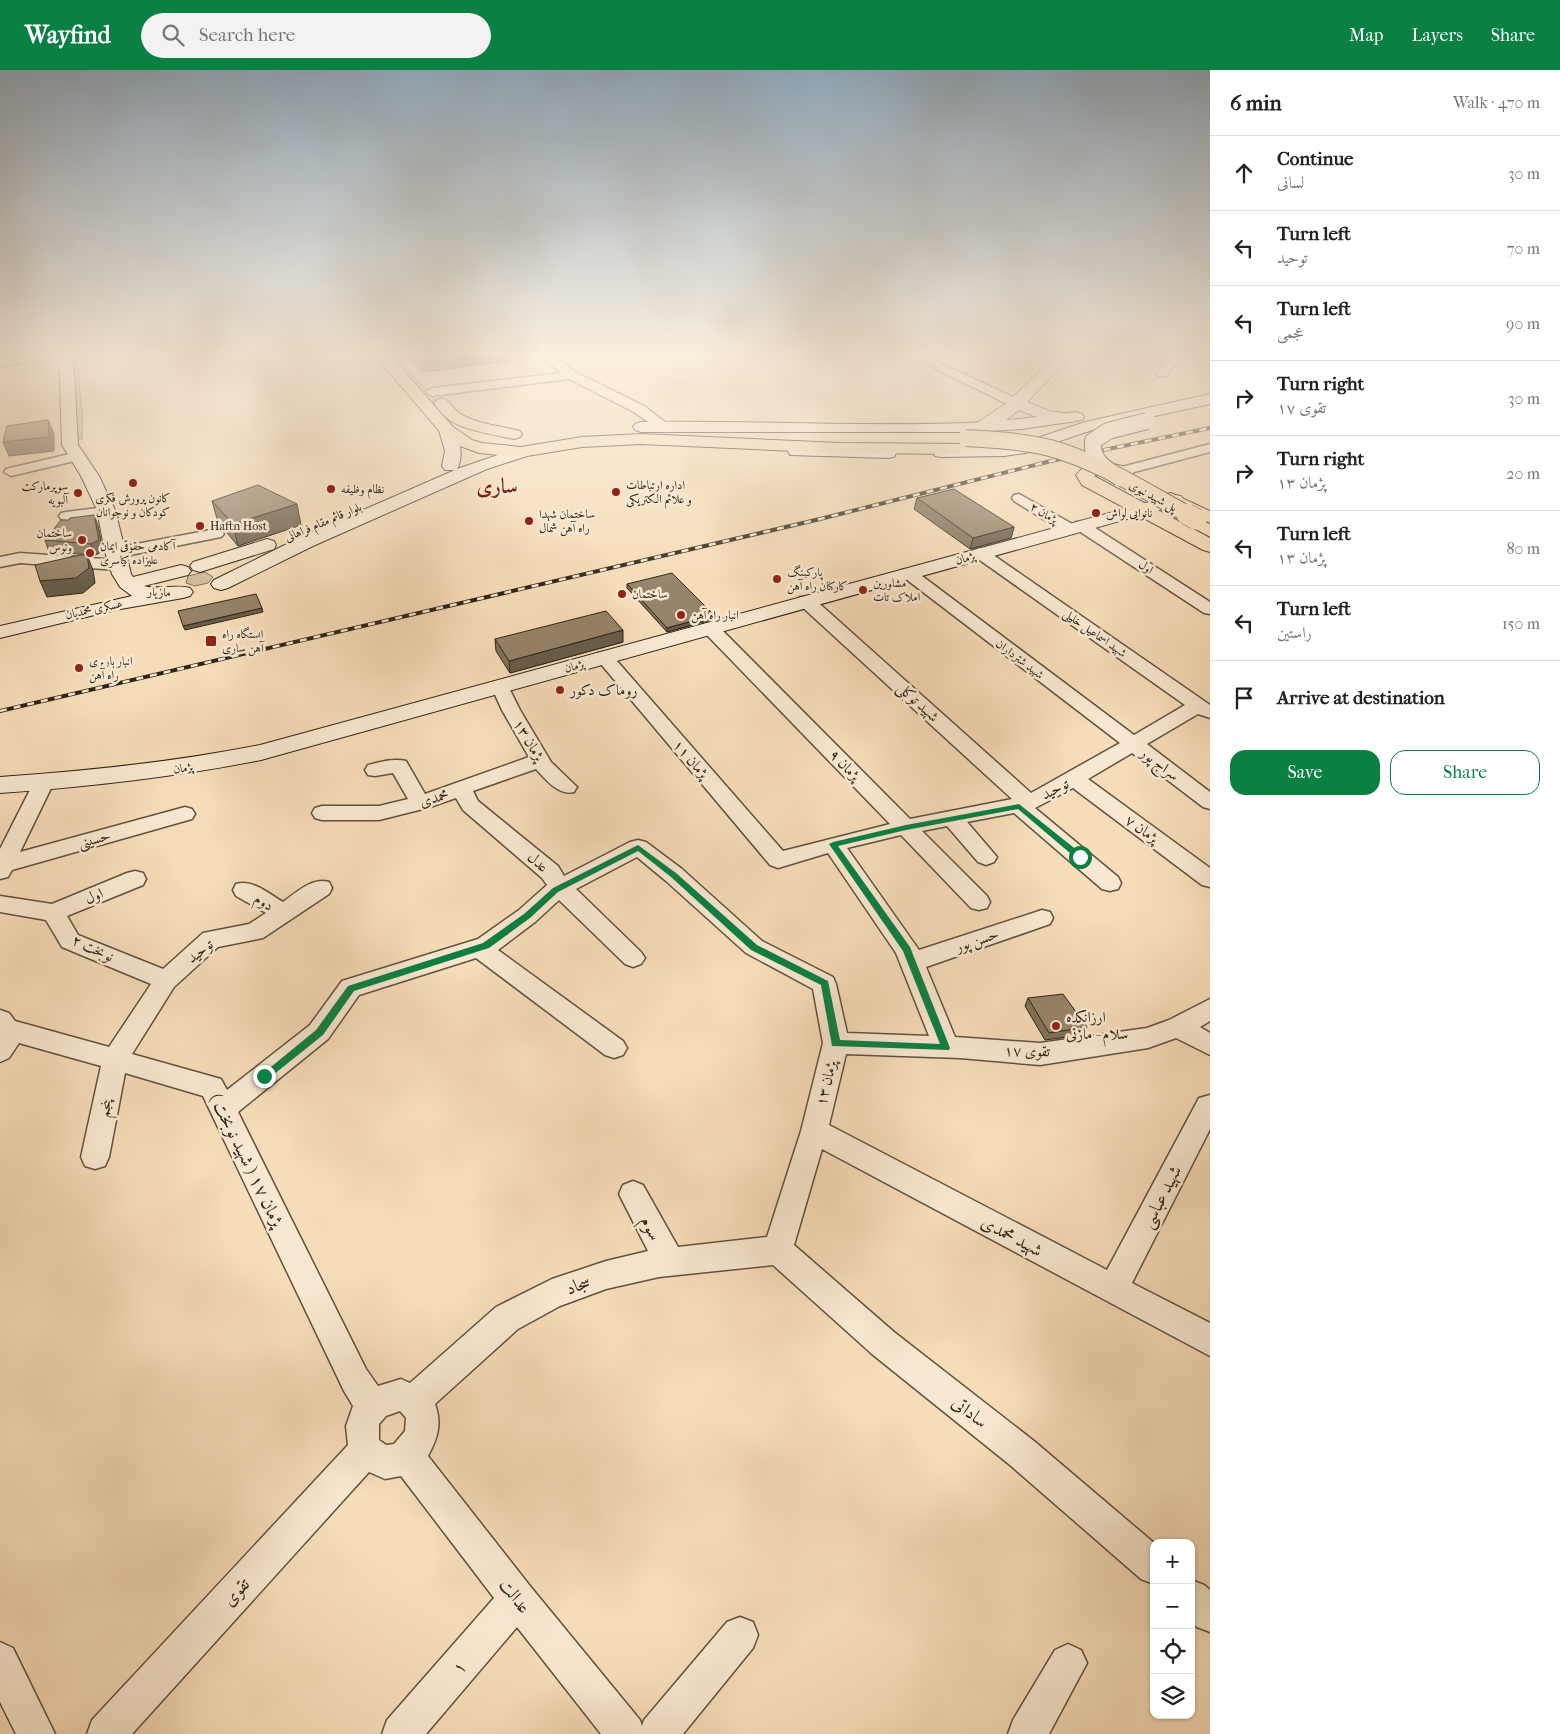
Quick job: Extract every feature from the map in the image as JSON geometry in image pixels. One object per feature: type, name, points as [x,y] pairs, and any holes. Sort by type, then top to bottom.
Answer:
[{"type":"main road","name":"مازیار","points":[[76,431],[78,445],[106,510],[117,559],[128,584],[136,590],[150,593],[186,592]]},
{"type":"main road","points":[[447,431],[453,450],[451,466]]},
{"type":"main road","points":[[448,431],[466,443],[479,448],[521,452]]},
{"type":"main road","points":[[503,431],[529,437],[582,442],[648,431]]},
{"type":"main road","points":[[1000,431],[1013,436],[1017,444],[1012,450]]},
{"type":"main road","points":[[1026,431],[1027,433],[1038,437],[1053,438]]},
{"type":"main road","points":[[641,433],[707,445],[840,453],[1012,450],[1032,446],[1074,431]]},
{"type":"main road","points":[[1107,431],[1093,441],[1091,448],[1095,460],[1121,475],[1175,500],[1200,522],[1210,537]]},
{"type":"main road","points":[[641,433],[840,448],[968,443]]},
{"type":"main road","name":"بلوار قائم مقام فراهانی","points":[[189,569],[264,546],[414,484],[451,466],[490,442],[529,437]]},
{"type":"main road","name":"بلوار قائم مقام فراهانی","points":[[186,592],[204,592],[306,542],[481,465],[521,452],[529,437]]},
{"type":"main road","name":"پل شهید نبوی","points":[[968,443],[1036,445],[1060,451],[1121,475],[1200,522]]},
{"type":"main road","name":"پل شهید نبوی","points":[[968,443],[1052,457],[1073,464],[1200,522]]},
{"type":"main road","points":[[1121,475],[1111,468],[1089,470],[1085,475],[1088,480],[1210,546]]},
{"type":"main road","name":"پژمان","points":[[0,785],[147,773],[205,765],[260,752],[1175,500]]},
{"type":"main road","name":"مازیار","points":[[117,559],[148,571],[189,569]]},
{"type":"main road","points":[[186,592],[173,587],[171,583],[173,578],[189,569],[213,566],[222,570],[225,576],[221,584]]},
{"type":"main road","name":"عسکری محمدیان","points":[[0,619],[189,569]]},
{"type":"main road","name":"عسکری محمدیان","points":[[0,632],[115,604],[186,592]]},
{"type":"street","points":[[11,472],[78,445]]},
{"type":"street","points":[[1121,475],[1185,454],[1210,448]]},
{"type":"street","points":[[1185,454],[1210,459]]},
{"type":"street","name":"پژمان ۲","points":[[1019,498],[1075,527]]},
{"type":"street","points":[[66,516],[106,510]]},
{"type":"street","name":"اول","points":[[1075,527],[1210,609]]},
{"type":"street","points":[[0,562],[20,558],[117,559],[216,534]]},
{"type":"street","name":"شهید اسماعیل خلیلی","points":[[980,553],[1204,709]]},
{"type":"street","name":"شهید شترداران","points":[[908,574],[1133,744]]},
{"type":"street","name":"شهید توکلی","points":[[806,601],[1110,883]]},
{"type":"street","name":"پژمان ۹","points":[[710,628],[979,902]]},
{"type":"street","name":"پژمان ۱۱","points":[[604,657],[778,860]]},
{"type":"street","name":"پژمان ۱۳","points":[[500,686],[511,710],[544,766],[567,787]]},
{"type":"street","name":"توحید","points":[[778,860],[833,844],[906,827],[1024,804],[1074,779],[1133,744],[1204,709]]},
{"type":"street","name":"سراج پور","points":[[1133,744],[1210,802]]},
{"type":"street","name":"محمدی","points":[[322,813],[378,813],[420,803],[541,760]]},
{"type":"street","points":[[375,770],[399,766],[420,803]]},
{"type":"street","name":"پژمان ۷","points":[[1074,779],[1210,879]]},
{"type":"street","points":[[1,866],[44,782]]},
{"type":"street","name":"عدل","points":[[462,789],[470,805],[550,872],[561,888],[633,958]]},
{"type":"street","name":"حسینی","points":[[1,866],[185,814]]},
{"type":"street","points":[[952,819],[986,857]]},
{"type":"street","points":[[833,844],[907,950],[946,1048]]},
{"type":"street","name":"پژمان ۱۳","points":[[561,888],[638,847],[674,875],[754,947],[824,984],[836,1044],[782,1253]]},
{"type":"street","name":"اول","points":[[53,913],[135,879]]},
{"type":"street","name":"توحید","points":[[115,1060],[166,980],[210,939],[255,932],[321,888]]},
{"type":"street","points":[[223,1108],[320,1032],[351,988],[486,946],[561,888]]},
{"type":"street","name":"دوم","points":[[244,890],[283,914]]},
{"type":"street","points":[[0,904],[53,913]]},
{"type":"street","name":"نوبخت ۲","points":[[53,913],[70,941],[166,980]]},
{"type":"street","name":"حسن پور","points":[[912,962],[1042,918]]},
{"type":"street","points":[[479,948],[614,1048]]},
{"type":"street","name":"تقوی ۱۷","points":[[836,1044],[1040,1054],[1148,1038],[1178,1027],[1210,1009]]},
{"type":"street","points":[[1178,1027],[1210,1045]]},
{"type":"street","name":"پژمان ۱۷ ( شهید نوبخت )","points":[[4,1034],[115,1060],[212,1087],[356,1380],[372,1406]]},
{"type":"street","name":"پنجم","points":[[95,1157],[115,1060]]},
{"type":"street","name":"شهید عباسی","points":[[1114,1289],[1208,1106]]},
{"type":"street","name":"شهید محمدی","points":[[814,1131],[1210,1340]]},
{"type":"street","name":"سوم","points":[[633,1194],[670,1262]]},
{"type":"street","name":"سجاد","points":[[414,1401],[507,1318],[552,1294],[606,1275],[670,1262],[782,1253]]},
{"type":"street","name":"ساداتی","points":[[782,1253],[883,1344],[1022,1453],[1150,1563]]},
{"type":"street","points":[[401,1395],[414,1401],[422,1412],[424,1428],[418,1444],[407,1456],[392,1462],[377,1459],[366,1450],[361,1436],[364,1420],[372,1406],[386,1397],[401,1395]]},
{"type":"street","name":"تقوی","points":[[106,1734],[366,1450]]},
{"type":"street","name":"عدالت","points":[[407,1456],[517,1599],[626,1734]]},
{"type":"street","name":"۱","points":[[402,1734],[517,1599]]},
{"type":"street","points":[[1195,1601],[1210,1614]]},
{"type":"street","points":[[658,1734],[740,1635]]},
{"type":"street","points":[[0,1661],[36,1734]]},
{"type":"street","points":[[1027,1734],[1068,1663]]},
{"type":"shaded area","points":[[73,431],[82,431],[82,439],[73,439]]},
{"type":"shaded area","points":[[205,572],[213,577],[208,583],[195,586],[186,583],[188,576]]},
{"type":"building","points":[[6,431],[49,431],[49,437],[3,442]]},
{"type":"building","points":[[258,485],[297,504],[233,524],[212,501]]},
{"type":"building","points":[[954,489],[1014,527],[973,538],[917,498]]},
{"type":"building","points":[[94,515],[99,540],[91,544],[45,540],[61,520]]},
{"type":"building","points":[[87,555],[89,568],[76,578],[40,581],[35,565]]},
{"type":"building","points":[[672,573],[714,615],[667,628],[627,584]]},
{"type":"building","name":"ایستگاه راه آهن ساری","points":[[256,594],[262,608],[183,626],[178,611]]},
{"type":"building","points":[[606,611],[623,630],[509,661],[495,639]]},
{"type":"building","points":[[1063,994],[1087,1027],[1049,1033],[1028,998]]},
{"type":"railway","points":[[0,711],[820,519],[1051,461],[1197,431]]},
{"type":"place","name":"کانون پرورش فکری کودکان و نوجوانان","points":[[133,483]]},
{"type":"place","name":"نظام وظیفه","points":[[331,489]]},
{"type":"place","name":"اداره ارتباطات و علائم الکتریکی","points":[[616,492]]},
{"type":"place","name":"سوپرمارکت آلبویه","points":[[78,493]]},
{"type":"place","name":"نانوایی لواش","points":[[1096,513]]},
{"type":"place","name":"ساختمان شهدا راه آهن شمال","points":[[529,521]]},
{"type":"place","name":"Haftn Host","points":[[200,526]]},
{"type":"place","name":"ساختمان ونوس","points":[[82,540]]},
{"type":"place","name":"آکادمی حقوقی ایمان علیزاده کیاسری","points":[[90,553]]},
{"type":"place","name":"پارکینگ کارکنان راه آهن","points":[[777,579]]},
{"type":"place","name":"مشاورین املاک تات","points":[[863,590]]},
{"type":"place","name":"ساختمان","points":[[622,594]]},
{"type":"place","name":"انبار راه آهن","points":[[681,615]]},
{"type":"place","name":"ایستگاه راه آهن ساری","points":[[211,641]]},
{"type":"place","name":"انبار باربری راه آهن","points":[[79,668]]},
{"type":"place","name":"روماک دکور","points":[[560,690]]},
{"type":"place","name":"ارزانکده سلام - مازنی","points":[[1056,1026]]},
{"type":"district","name":"ساری","points":[[497,486]]},
{"type":"route","points":[[264,1076],[320,1032],[351,988],[486,946],[527,916],[556,890],[638,847],[674,875],[754,947],[824,984],[836,1044],[946,1048],[907,950],[833,844],[906,827],[1019,806],[1080,857]]}]
